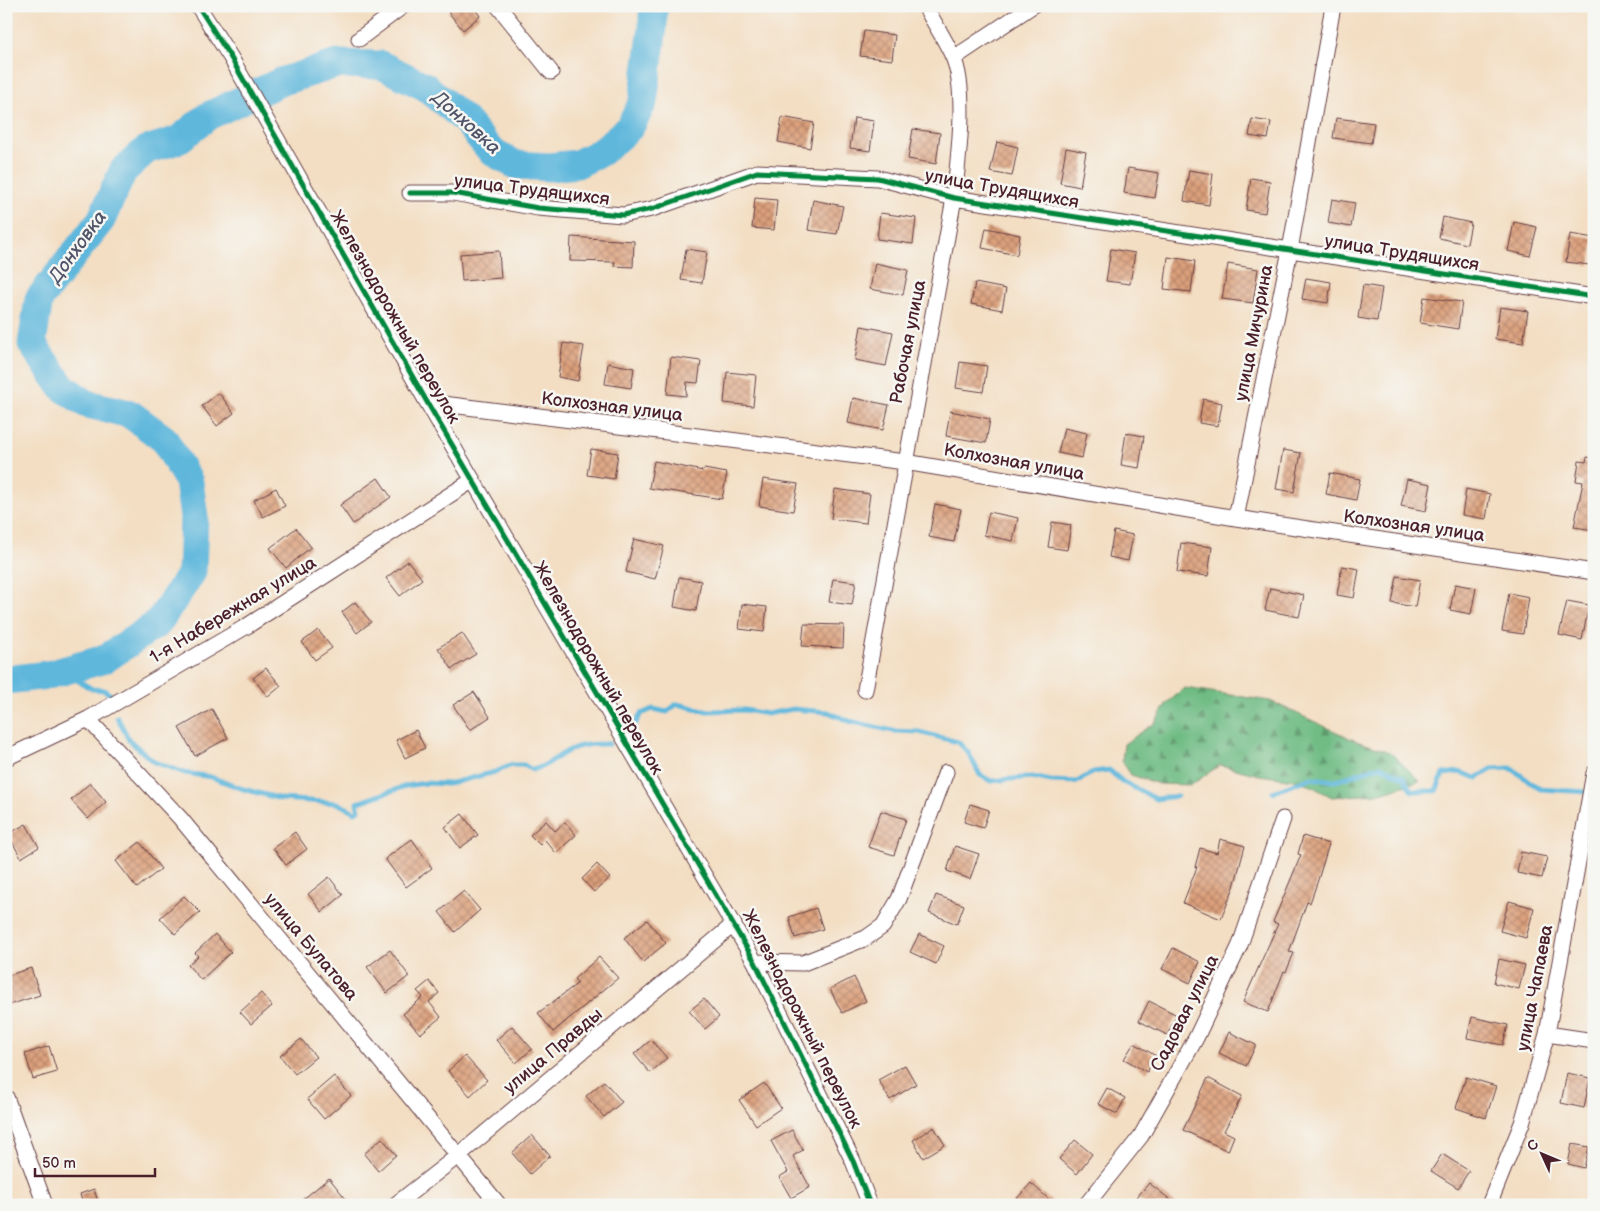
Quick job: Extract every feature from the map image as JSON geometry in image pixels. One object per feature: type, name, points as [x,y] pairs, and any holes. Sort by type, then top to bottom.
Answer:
[{"type":"street","name":"Железнодорожный переулок","points":[[198,6],[232,58],[427,402],[734,924],[755,962],[853,1161],[870,1205]]},
{"type":"street","points":[[359,39],[403,6]]},
{"type":"street","points":[[498,6],[551,72]]},
{"type":"street","name":"Рабочая улица","points":[[865,690],[954,198],[961,137],[960,94],[954,58],[925,6]]},
{"type":"street","points":[[954,58],[1032,6]]},
{"type":"street","name":"улица Мичурина","points":[[1236,518],[1290,250],[1333,6]]},
{"type":"street","name":"улица Трудящихся","points":[[410,193],[453,193],[538,208],[623,215],[652,209],[757,172],[878,178],[954,198],[1594,297]]},
{"type":"street","name":"Колхозная улица","points":[[427,402],[905,462],[1236,518],[1594,572]]},
{"type":"street","name":"1-я Набережная улица","points":[[6,758],[88,719],[247,626],[473,480]]},
{"type":"street","name":"улица Булатова","points":[[88,719],[180,818],[499,1205]]},
{"type":"street","points":[[755,962],[803,963],[866,938],[883,926],[899,898],[946,772]]},
{"type":"street","name":"улица Чапаева","points":[[1489,1205],[1522,1123],[1547,1034],[1594,773]]},
{"type":"street","name":"Садовая улица","points":[[1086,1205],[1141,1136],[1196,1038],[1240,945],[1283,818]]},
{"type":"street","name":"улица Правды","points":[[395,1205],[459,1155],[734,924]]},
{"type":"street","points":[[1547,1034],[1594,1041]]},
{"type":"street","points":[[6,1097],[45,1205]]},
{"type":"green space","points":[[1185,688],[1270,701],[1356,741],[1390,752],[1420,781],[1377,794],[1332,797],[1301,781],[1259,775],[1220,765],[1191,785],[1159,784],[1131,775],[1122,761],[1124,744],[1155,723],[1167,703]]},
{"type":"building","points":[[455,6],[473,6],[480,16],[463,30],[448,12]]},
{"type":"building","points":[[864,31],[895,35],[892,60],[860,56]]},
{"type":"building","points":[[782,117],[814,123],[810,148],[778,142]]},
{"type":"building","points":[[854,118],[874,121],[870,151],[850,148]]},
{"type":"building","points":[[1336,118],[1374,123],[1371,143],[1333,138]]},
{"type":"building","points":[[1252,119],[1271,122],[1268,139],[1249,136]]},
{"type":"building","points":[[913,129],[940,133],[936,164],[908,159]]},
{"type":"building","points":[[997,142],[1018,147],[1012,176],[990,172]]},
{"type":"building","points":[[1066,148],[1086,152],[1080,187],[1060,183]]},
{"type":"building","points":[[1128,168],[1159,173],[1155,198],[1124,193]]},
{"type":"building","points":[[1189,170],[1213,174],[1209,205],[1184,201]]},
{"type":"building","points":[[1251,178],[1270,181],[1265,213],[1246,210]]},
{"type":"building","points":[[755,198],[777,200],[774,230],[752,228]]},
{"type":"building","points":[[1332,199],[1355,203],[1351,227],[1328,223]]},
{"type":"building","points":[[813,200],[843,206],[837,234],[808,230]]},
{"type":"building","points":[[880,213],[916,218],[913,244],[877,239]]},
{"type":"building","points":[[1443,217],[1471,223],[1467,244],[1439,238]]},
{"type":"building","points":[[1514,222],[1537,227],[1530,256],[1508,251]]},
{"type":"building","points":[[986,228],[1020,235],[1017,255],[982,248]]},
{"type":"building","points":[[1570,234],[1594,238],[1590,265],[1566,262]]},
{"type":"building","points":[[571,237],[634,241],[633,267],[614,266],[615,262],[570,261]]},
{"type":"building","points":[[686,249],[707,252],[702,283],[681,280]]},
{"type":"building","points":[[1111,249],[1135,253],[1130,284],[1106,281]]},
{"type":"building","points":[[499,251],[501,278],[462,281],[460,254]]},
{"type":"building","points":[[1168,257],[1195,261],[1191,292],[1164,289]]},
{"type":"building","points":[[875,263],[908,270],[903,295],[870,289]]},
{"type":"building","points":[[1228,264],[1258,269],[1253,303],[1222,299]]},
{"type":"building","points":[[1306,278],[1331,282],[1328,303],[1302,299]]},
{"type":"building","points":[[975,283],[1006,289],[1002,310],[971,304]]},
{"type":"building","points":[[1363,285],[1382,288],[1377,321],[1358,318]]},
{"type":"building","points":[[1424,297],[1462,302],[1458,329],[1420,323]]},
{"type":"building","points":[[1500,307],[1528,311],[1523,343],[1495,339]]},
{"type":"building","points":[[861,326],[893,332],[886,366],[855,360]]},
{"type":"building","points":[[563,343],[584,346],[578,381],[558,377]]},
{"type":"building","points":[[671,357],[701,361],[698,383],[687,382],[686,396],[667,394]]},
{"type":"building","points":[[960,362],[987,366],[983,392],[956,388]]},
{"type":"building","points":[[608,363],[634,368],[631,388],[605,384]]},
{"type":"building","points":[[727,372],[756,375],[753,406],[724,403]]},
{"type":"building","points":[[219,393],[234,413],[217,426],[202,406]]},
{"type":"building","points":[[853,398],[889,405],[883,430],[848,423]]},
{"type":"building","points":[[1203,399],[1222,403],[1218,426],[1199,423]]},
{"type":"building","points":[[950,411],[990,419],[986,443],[946,436]]},
{"type":"building","points":[[1064,428],[1087,433],[1082,458],[1058,453]]},
{"type":"building","points":[[1126,433],[1144,436],[1139,468],[1121,465]]},
{"type":"building","points":[[591,449],[618,453],[614,479],[587,475]]},
{"type":"building","points":[[1283,450],[1301,453],[1294,492],[1276,489]]},
{"type":"building","points":[[1587,457],[1594,458],[1594,530],[1574,527],[1583,482],[1576,481],[1579,461],[1586,462]]},
{"type":"building","points":[[654,461],[703,471],[704,469],[727,473],[722,499],[649,488]]},
{"type":"building","points":[[1330,473],[1360,479],[1356,500],[1326,494]]},
{"type":"building","points":[[378,478],[391,497],[353,524],[340,505]]},
{"type":"building","points":[[763,479],[798,484],[793,511],[759,506]]},
{"type":"building","points":[[1407,479],[1431,484],[1426,511],[1401,506]]},
{"type":"building","points":[[276,488],[285,506],[263,517],[254,500]]},
{"type":"building","points":[[835,489],[870,494],[866,523],[831,519]]},
{"type":"building","points":[[1466,489],[1490,494],[1486,519],[1462,515]]},
{"type":"building","points":[[935,504],[961,509],[954,542],[929,537]]},
{"type":"building","points":[[989,512],[1018,518],[1013,541],[984,535]]},
{"type":"building","points":[[1052,522],[1071,525],[1067,550],[1048,547]]},
{"type":"building","points":[[296,528],[311,547],[286,568],[270,548]]},
{"type":"building","points":[[1114,531],[1133,535],[1128,561],[1109,557]]},
{"type":"building","points":[[634,539],[664,546],[655,579],[626,572]]},
{"type":"building","points":[[1181,543],[1212,547],[1208,576],[1177,572]]},
{"type":"building","points":[[408,561],[422,579],[400,596],[386,578]]},
{"type":"building","points":[[1342,566],[1359,569],[1354,598],[1337,595]]},
{"type":"building","points":[[1397,576],[1420,580],[1415,607],[1392,603]]},
{"type":"building","points":[[679,577],[701,581],[696,611],[674,607]]},
{"type":"building","points":[[833,579],[856,582],[852,605],[829,602]]},
{"type":"building","points":[[1455,584],[1476,588],[1471,614],[1450,610]]},
{"type":"building","points":[[1270,588],[1304,595],[1299,617],[1265,610]]},
{"type":"building","points":[[1509,593],[1529,597],[1523,634],[1502,631]]},
{"type":"building","points":[[1567,601],[1589,605],[1582,640],[1559,635]]},
{"type":"building","points":[[355,602],[371,622],[357,633],[342,612]]},
{"type":"building","points":[[742,604],[767,607],[764,632],[739,629]]},
{"type":"building","points":[[804,624],[844,625],[843,648],[802,646]]},
{"type":"building","points":[[318,630],[332,648],[315,660],[302,642]]},
{"type":"building","points":[[462,633],[476,654],[452,669],[438,648]]},
{"type":"building","points":[[266,668],[281,686],[268,697],[253,678]]},
{"type":"building","points":[[474,692],[490,717],[470,730],[453,705]]},
{"type":"building","points":[[212,709],[228,738],[195,756],[179,728]]},
{"type":"building","points":[[416,730],[425,748],[405,758],[396,740]]},
{"type":"building","points":[[90,783],[106,802],[88,819],[71,800]]},
{"type":"building","points":[[970,804],[989,810],[983,828],[964,822]]},
{"type":"building","points":[[881,811],[906,819],[894,855],[868,847]]},
{"type":"building","points":[[462,814],[478,835],[460,848],[445,827]]},
{"type":"building","points":[[546,821],[555,831],[565,822],[576,835],[556,853],[545,840],[540,845],[530,835]]},
{"type":"building","points":[[26,824],[39,847],[21,858],[8,834]]},
{"type":"building","points":[[295,832],[307,849],[286,865],[273,848]]},
{"type":"building","points":[[1303,836],[1329,844],[1310,903],[1307,902],[1289,952],[1294,953],[1286,972],[1284,971],[1268,1012],[1243,1002],[1278,924],[1273,922],[1301,855],[1298,854]]},
{"type":"building","points":[[412,839],[432,868],[406,887],[385,859]]},
{"type":"building","points":[[1220,839],[1245,846],[1234,887],[1221,919],[1183,903],[1197,867],[1195,867],[1200,848],[1217,853]]},
{"type":"building","points":[[140,842],[161,869],[137,888],[116,861]]},
{"type":"building","points":[[955,846],[979,854],[970,879],[947,871]]},
{"type":"building","points":[[1521,852],[1547,857],[1542,878],[1517,873]]},
{"type":"building","points":[[597,864],[610,878],[594,892],[582,879]]},
{"type":"building","points":[[329,877],[343,895],[322,912],[308,894]]},
{"type":"building","points":[[464,891],[480,910],[455,932],[439,912]]},
{"type":"building","points":[[936,895],[964,905],[957,924],[929,913]]},
{"type":"building","points":[[184,896],[200,912],[175,934],[160,918]]},
{"type":"building","points":[[1509,901],[1534,908],[1526,938],[1500,931]]},
{"type":"building","points":[[816,908],[823,929],[795,938],[789,917]]},
{"type":"building","points":[[647,920],[666,943],[643,962],[624,938]]},
{"type":"building","points":[[215,934],[231,952],[201,980],[188,965],[198,956],[195,953]]},
{"type":"building","points":[[919,934],[944,946],[936,964],[910,952]]},
{"type":"building","points":[[1173,948],[1200,962],[1190,983],[1162,969]]},
{"type":"building","points":[[390,950],[409,976],[387,993],[367,967]]},
{"type":"building","points":[[599,957],[618,978],[553,1032],[538,1013],[578,983],[574,979]]},
{"type":"building","points":[[1499,959],[1525,965],[1519,989],[1494,983]]},
{"type":"building","points":[[31,968],[40,995],[6,1006],[6,976]]},
{"type":"building","points":[[854,977],[866,1001],[842,1013],[830,989]]},
{"type":"building","points":[[429,981],[439,993],[429,1002],[441,1017],[420,1034],[403,1014],[423,997],[417,991]]},
{"type":"building","points":[[261,993],[272,1006],[251,1024],[240,1012]]},
{"type":"building","points":[[704,999],[719,1017],[705,1029],[689,1011]]},
{"type":"building","points":[[1149,1001],[1177,1015],[1167,1035],[1139,1021]]},
{"type":"building","points":[[1472,1017],[1508,1025],[1503,1045],[1467,1038]]},
{"type":"building","points":[[512,1026],[532,1049],[516,1063],[496,1040]]},
{"type":"building","points":[[1229,1032],[1256,1045],[1246,1066],[1219,1053]]},
{"type":"building","points":[[301,1039],[316,1057],[295,1074],[280,1056]]},
{"type":"building","points":[[651,1040],[667,1058],[650,1073],[634,1054]]},
{"type":"building","points":[[1134,1043],[1156,1056],[1147,1072],[1124,1059]]},
{"type":"building","points":[[49,1046],[57,1072],[33,1079],[25,1054]]},
{"type":"building","points":[[465,1056],[487,1080],[470,1096],[448,1071]]},
{"type":"building","points":[[905,1065],[916,1084],[890,1100],[878,1080]]},
{"type":"building","points":[[1567,1073],[1590,1078],[1584,1108],[1561,1103]]},
{"type":"building","points":[[334,1076],[351,1096],[324,1119],[307,1099]]},
{"type":"building","points":[[1466,1077],[1496,1086],[1486,1118],[1456,1108]]},
{"type":"building","points":[[1208,1078],[1242,1096],[1224,1131],[1234,1136],[1228,1151],[1183,1130]]},
{"type":"building","points":[[604,1081],[622,1102],[604,1117],[586,1096]]},
{"type":"building","points":[[764,1083],[781,1108],[756,1125],[739,1100]]},
{"type":"building","points":[[1107,1088],[1125,1098],[1117,1114],[1098,1104]]},
{"type":"building","points":[[934,1127],[945,1145],[923,1158],[913,1140]]},
{"type":"building","points":[[792,1130],[803,1150],[793,1156],[810,1187],[791,1198],[779,1177],[788,1172],[771,1141]]},
{"type":"building","points":[[532,1135],[550,1156],[530,1174],[512,1153]]},
{"type":"building","points":[[382,1138],[396,1155],[378,1171],[364,1154]]},
{"type":"building","points":[[1075,1140],[1092,1154],[1077,1174],[1059,1159]]},
{"type":"building","points":[[1572,1144],[1589,1147],[1584,1168],[1568,1164]]},
{"type":"building","points":[[1442,1154],[1469,1171],[1458,1188],[1431,1171]]},
{"type":"building","points":[[329,1178],[346,1199],[338,1205],[296,1205]]},
{"type":"building","points":[[1031,1183],[1055,1205],[1011,1205]]},
{"type":"building","points":[[1149,1183],[1177,1205],[1146,1205],[1137,1197]]},
{"type":"building","points":[[94,1189],[99,1205],[83,1205],[80,1194]]},
{"type":"waterway","name":"Донховка","points":[[6,680],[48,675],[105,659],[158,623],[192,572],[194,517],[189,482],[164,439],[130,414],[87,404],[62,387],[32,344],[39,299],[101,220],[123,171],[146,150],[178,140],[208,116],[280,82],[337,64],[381,65],[426,87],[464,119],[491,151],[516,165],[550,167],[577,164],[601,152],[630,127],[643,102],[653,27],[653,6]]},
{"type":"waterway","points":[[62,671],[92,689],[104,690],[111,695]]},
{"type":"waterway","points":[[631,731],[641,714],[653,709],[667,712],[677,704],[707,711],[745,710],[767,714],[793,709],[828,712],[849,721],[893,731],[919,732],[958,742],[968,752],[980,775],[991,781],[1032,777],[1051,781],[1077,782],[1093,772],[1109,770],[1123,782],[1156,799],[1177,796]]},
{"type":"waterway","points":[[117,717],[129,740],[154,762],[185,773],[211,777],[243,789],[281,799],[337,803],[355,812],[359,810],[357,803],[406,786],[425,783],[448,784],[495,772],[512,765],[524,765],[532,770],[537,769],[576,747],[609,744]]},
{"type":"waterway","points":[[1273,792],[1311,778],[1335,781],[1381,766],[1404,778],[1412,791],[1436,791],[1443,774],[1459,772],[1477,778],[1492,769],[1511,768],[1540,789],[1588,792]]},
{"type":"cycle path","points":[[198,6],[231,58],[427,402],[755,962],[853,1161],[870,1205]]},
{"type":"cycle path","points":[[410,193],[453,193],[538,208],[623,215],[652,209],[757,172],[878,178],[954,198],[1594,297]]}]
